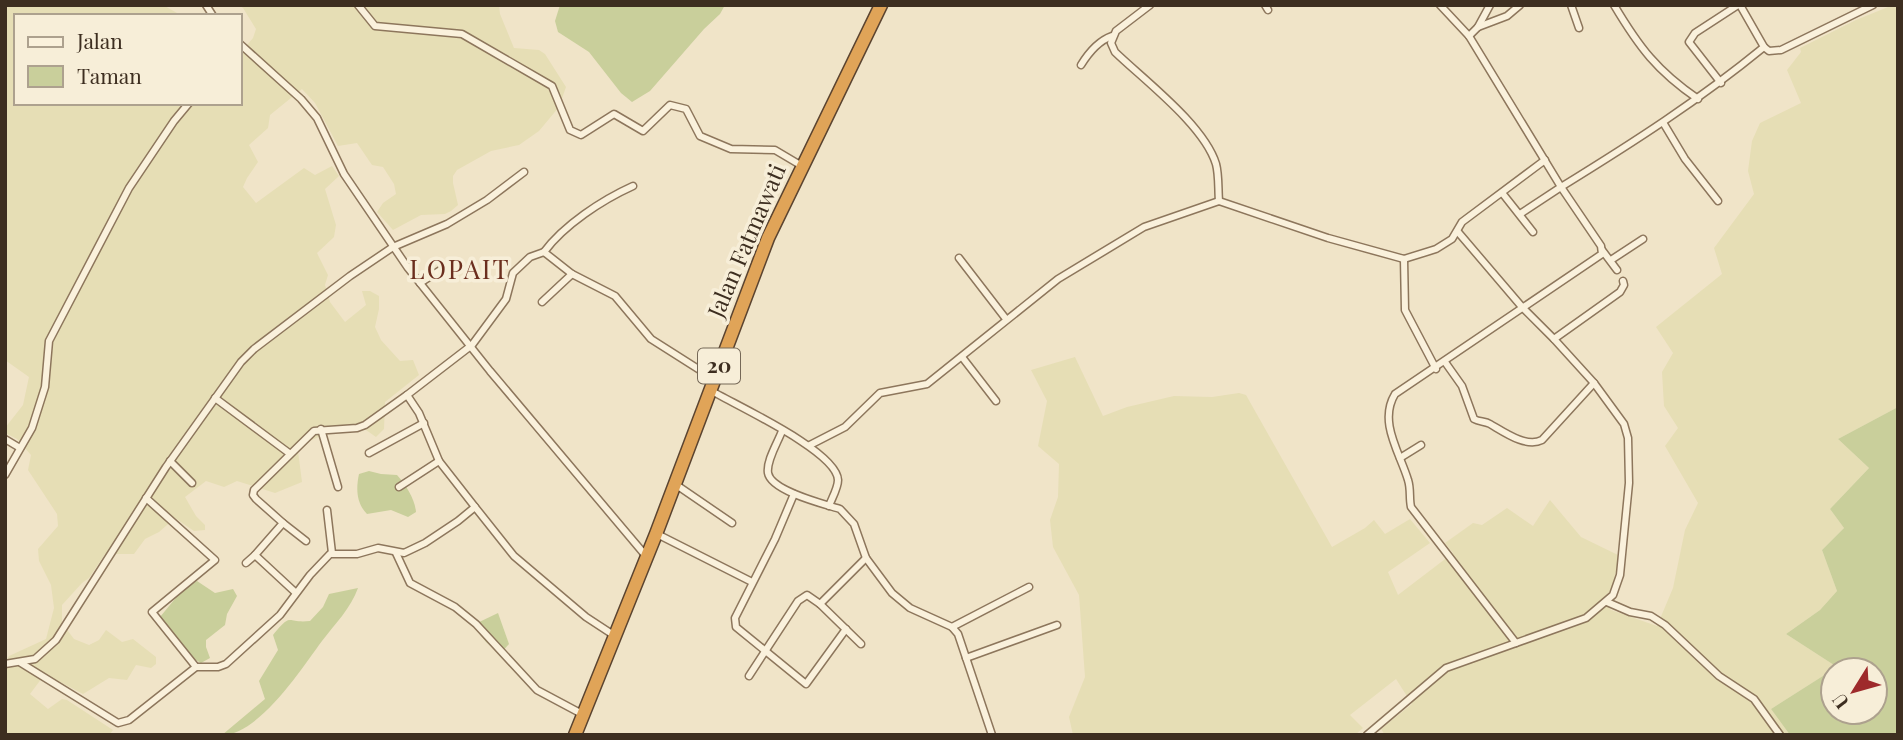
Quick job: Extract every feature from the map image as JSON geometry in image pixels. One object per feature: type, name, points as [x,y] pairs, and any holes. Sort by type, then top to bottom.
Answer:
[{"type":"highway","name":"Jalan Fatmawati","points":[[575,735],[656,534],[768,237],[881,5]]},
{"type":"street","points":[[358,5],[375,26],[462,34],[514,63],[552,86],[570,130],[581,135],[614,114],[643,131],[670,105],[686,109],[700,136],[731,149],[775,150],[802,166]]},
{"type":"street","points":[[1081,65],[1089,52],[1150,5]]},
{"type":"street","points":[[1440,5],[1469,36],[1617,271]]},
{"type":"street","points":[[1469,36],[1478,27],[1490,5]]},
{"type":"street","points":[[1478,27],[1507,16],[1520,5]]},
{"type":"street","points":[[1572,5],[1579,28]]},
{"type":"street","points":[[1720,83],[1689,41],[1695,33],[1739,5],[1769,51],[1781,50],[1873,5]]},
{"type":"street","points":[[1616,6],[1646,55],[1672,82],[1698,99]]},
{"type":"street","points":[[1112,36],[1111,43],[1115,52],[1167,99],[1210,150],[1216,166],[1219,201]]},
{"type":"street","points":[[242,46],[292,90],[317,118],[344,174],[420,283],[490,371],[646,556]]},
{"type":"street","points":[[1520,214],[1664,124],[1764,47]]},
{"type":"street","points":[[5,475],[32,428],[45,387],[49,341],[128,188],[187,105]]},
{"type":"street","points":[[1664,124],[1685,159],[1718,201]]},
{"type":"street","points":[[810,445],[845,427],[880,393],[927,384],[1058,279],[1144,227],[1219,201],[1328,238],[1404,259],[1436,249],[1452,239],[1462,222],[1503,194],[1545,160]]},
{"type":"street","points":[[5,664],[35,659],[56,640],[170,461],[241,362],[261,343],[393,247],[447,224],[487,200],[524,172]]},
{"type":"street","points":[[306,541],[256,499],[253,492],[314,430],[357,428],[407,395],[472,345],[506,299],[513,273],[530,257],[544,252],[558,235],[612,196],[633,186]]},
{"type":"street","points":[[1503,194],[1533,232]]},
{"type":"street","points":[[1367,735],[1446,668],[1586,618],[1607,602],[1618,586],[1620,575],[1629,483],[1628,438],[1621,417],[1594,383],[1522,307],[1458,232]]},
{"type":"street","points":[[1611,260],[1643,239]]},
{"type":"street","points":[[1516,643],[1411,507],[1410,486],[1391,437],[1392,398],[1522,307],[1589,265],[1600,257],[1602,250]]},
{"type":"street","points":[[544,252],[572,274],[615,296],[651,339],[712,385],[782,431],[810,445],[827,459],[838,477],[829,506]]},
{"type":"street","points":[[959,258],[1006,319]]},
{"type":"street","points":[[1404,259],[1404,306],[1436,369]]},
{"type":"street","points":[[420,283],[453,261]]},
{"type":"street","points":[[542,302],[572,274]]},
{"type":"street","points":[[1554,339],[1620,292],[1623,281]]},
{"type":"street","points":[[962,357],[996,401]]},
{"type":"street","points":[[1445,362],[1462,386],[1474,419],[1534,443],[1542,440],[1594,383]]},
{"type":"street","points":[[407,395],[424,423],[439,461],[514,556],[567,602],[615,636]]},
{"type":"street","points":[[215,398],[289,453]]},
{"type":"street","points":[[369,453],[424,423]]},
{"type":"street","points":[[321,429],[338,487]]},
{"type":"street","points":[[782,431],[767,469],[771,480],[794,494],[840,509],[850,519],[866,558],[899,599],[910,608],[952,627],[958,634],[992,735]]},
{"type":"street","points":[[5,439],[20,448]]},
{"type":"street","points":[[1400,458],[1421,445]]},
{"type":"street","points":[[170,461],[192,483]]},
{"type":"street","points":[[399,487],[439,461]]},
{"type":"street","points":[[674,484],[732,523]]},
{"type":"street","points":[[794,494],[775,539],[735,618],[736,627],[806,684],[846,629]]},
{"type":"street","points":[[146,498],[215,560],[152,612],[196,667]]},
{"type":"street","points":[[21,663],[118,723],[129,720],[196,667],[218,667],[226,664],[279,615],[310,575],[332,553],[357,554],[379,548],[404,553],[425,542],[475,507]]},
{"type":"street","points":[[327,510],[332,553]]},
{"type":"street","points":[[246,563],[283,523]]},
{"type":"street","points":[[656,534],[752,582]]},
{"type":"street","points":[[396,552],[405,576],[415,588],[455,607],[476,624],[537,690],[582,714]]},
{"type":"street","points":[[255,555],[296,593]]},
{"type":"street","points":[[820,604],[866,558]]},
{"type":"street","points":[[952,627],[1029,587]]},
{"type":"street","points":[[749,677],[800,598],[807,595],[862,644]]},
{"type":"street","points":[[1607,602],[1630,612],[1651,616],[1665,625],[1719,677],[1754,699],[1780,735]]},
{"type":"street","points":[[966,658],[1057,625]]},
{"type":"shaded area","points":[[5,5],[163,5],[177,13],[198,14],[14,14],[14,105],[242,105],[242,51],[253,38],[256,29],[243,8],[238,5],[499,5],[514,48],[539,50],[545,54],[566,87],[559,107],[539,131],[519,145],[491,151],[457,170],[453,183],[458,205],[451,211],[445,214],[421,215],[393,230],[377,212],[383,203],[396,194],[394,184],[383,167],[372,165],[357,143],[338,146],[315,103],[302,89],[270,115],[268,128],[249,145],[258,162],[243,187],[256,203],[304,168],[315,175],[332,166],[339,176],[325,189],[336,225],[334,237],[317,253],[328,275],[325,285],[330,302],[345,322],[366,305],[362,291],[370,291],[379,296],[375,327],[381,340],[400,361],[413,360],[419,375],[385,402],[384,429],[376,437],[366,430],[335,430],[307,442],[298,451],[302,482],[275,493],[237,481],[224,487],[206,481],[185,497],[205,525],[205,530],[194,531],[175,518],[159,532],[145,539],[134,554],[105,554],[89,578],[62,605],[62,623],[74,639],[89,645],[99,640],[106,630],[122,642],[133,639],[156,657],[156,664],[151,668],[136,665],[127,680],[109,678],[83,694],[45,674],[30,694],[48,709],[62,699],[67,700],[113,730],[109,735],[5,735],[5,663],[9,656],[46,639],[54,608],[51,585],[39,561],[38,549],[58,526],[57,514],[28,470],[31,455],[17,439],[5,433],[5,428],[23,405],[29,377],[5,360]]},
{"type":"shaded area","points":[[1898,5],[1898,407],[1838,439],[1869,468],[1830,509],[1844,528],[1822,550],[1837,591],[1820,610],[1786,634],[1820,656],[1819,678],[1771,709],[1790,735],[1385,735],[1381,729],[1412,704],[1396,679],[1350,715],[1363,728],[1355,735],[1073,735],[1069,717],[1085,677],[1079,595],[1053,547],[1050,520],[1058,497],[1059,464],[1038,446],[1047,401],[1031,370],[1075,357],[1103,416],[1127,407],[1174,396],[1246,395],[1332,547],[1374,520],[1385,534],[1410,519],[1430,543],[1388,572],[1398,595],[1453,553],[1445,543],[1473,523],[1482,525],[1507,508],[1533,526],[1550,500],[1581,537],[1620,556],[1611,590],[1602,599],[1611,610],[1657,626],[1673,588],[1685,530],[1698,503],[1665,446],[1678,428],[1664,406],[1662,372],[1673,353],[1656,327],[1722,274],[1714,248],[1754,194],[1748,171],[1752,141],[1760,123],[1801,103],[1787,70],[1801,52],[1800,48],[1856,20]]},
{"type":"green space","points":[[560,5],[725,5],[720,14],[650,91],[632,102],[621,93],[589,52],[558,32],[555,21]]},
{"type":"green space","points":[[1898,407],[1898,735],[1790,735],[1771,709],[1819,678],[1819,726],[1889,726],[1889,656],[1820,656],[1786,634],[1820,610],[1837,591],[1822,550],[1844,528],[1830,509],[1869,468],[1838,439]]},
{"type":"green space","points":[[369,471],[397,475],[410,492],[416,512],[408,517],[391,510],[367,514],[359,500],[357,485],[359,474]]},
{"type":"green space","points":[[197,581],[215,593],[233,589],[237,596],[227,614],[225,625],[206,640],[210,658],[201,663],[194,659],[160,617],[184,588]]},
{"type":"green space","points":[[358,588],[342,616],[278,698],[250,724],[236,732],[222,735],[265,699],[259,681],[278,650],[273,635],[279,628],[290,620],[310,621],[323,607],[329,594]]},
{"type":"green space","points":[[498,613],[509,644],[500,654],[473,625]]},
{"type":"district","name":"LOPAIT","points":[[460,270]]}]
